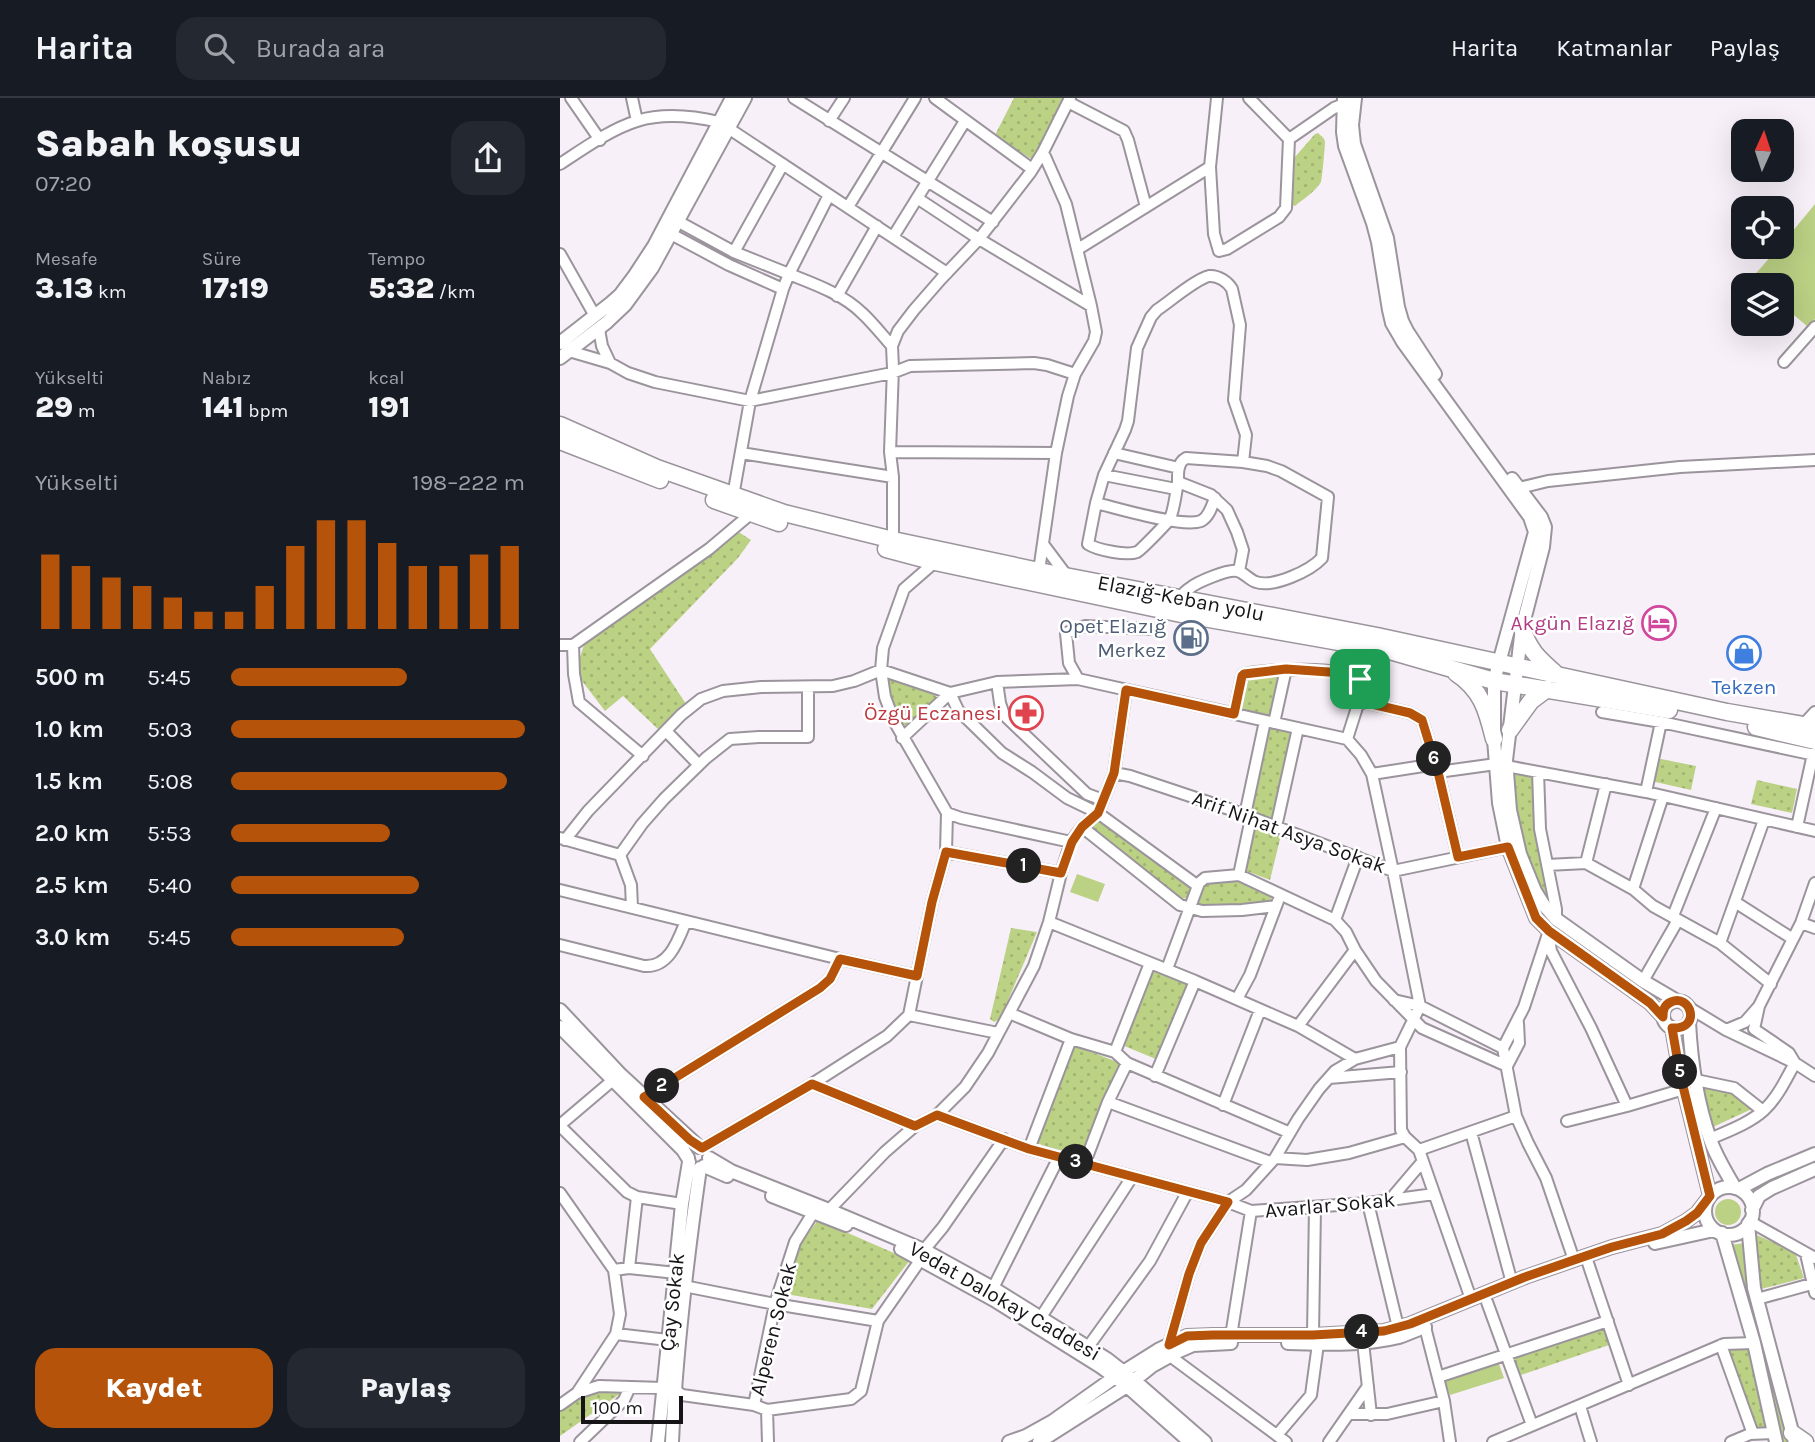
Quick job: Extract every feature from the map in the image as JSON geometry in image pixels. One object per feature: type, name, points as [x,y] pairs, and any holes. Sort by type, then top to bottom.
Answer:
[{"type":"highway","name":"Elazığ-Keban yolu","points":[[560,425],[657,468],[733,496],[784,513],[893,540],[1067,576],[1177,606],[1377,636],[1727,712],[1809,726]]},
{"type":"highway","name":"Elazığ-Keban yolu","points":[[560,440],[778,523],[935,562],[1177,606],[1390,651],[1494,681],[1644,705],[1814,750]]},
{"type":"highway","points":[[1522,628],[1531,650],[1557,674]]},
{"type":"highway","points":[[1448,667],[1469,683],[1482,699],[1494,739]]},
{"type":"highway","points":[[1510,730],[1531,701],[1547,689]]},
{"type":"main road","points":[[597,322],[625,305],[652,268],[678,222],[724,125],[732,98]]},
{"type":"main road","points":[[563,351],[597,322],[635,275],[724,125],[745,98]]},
{"type":"main road","points":[[1348,100],[1354,144],[1387,237],[1398,307],[1406,331],[1438,379],[1541,517],[1545,527],[1545,538],[1522,628],[1510,730],[1501,765],[1499,803],[1508,847],[1536,918],[1549,931],[1640,996],[1672,1028],[1709,1198],[1705,1216],[1718,1231],[1754,1343],[1775,1437]]},
{"type":"main road","points":[[1348,100],[1343,138],[1376,235],[1392,323],[1402,342],[1530,517],[1535,528],[1494,681],[1494,739],[1520,854],[1535,891],[1556,919],[1686,1012],[1696,1080],[1710,1139],[1737,1188],[1748,1196],[1751,1203],[1751,1262],[1757,1299],[1798,1439]]},
{"type":"main road","points":[[1663,1017],[1668,1004],[1686,1012]]},
{"type":"main road","name":"Vedat Dalokay Caddesi","points":[[560,1010],[700,1158],[813,1213],[922,1255],[1119,1374]]},
{"type":"main road","points":[[1672,1028],[1681,1028],[1686,1012]]},
{"type":"main road","points":[[560,1027],[683,1150],[700,1158]]},
{"type":"main road","points":[[1009,1442],[1053,1421],[1119,1374],[1170,1350],[1193,1345],[1315,1340],[1398,1327],[1574,1260],[1662,1234],[1697,1213],[1719,1189],[1737,1188],[1815,1154]]},
{"type":"main road","name":"Vedat Dalokay Caddesi","points":[[700,1158],[829,1210],[993,1289],[1088,1348],[1205,1442]]},
{"type":"main road","name":"Çay Sokak","points":[[671,1442],[668,1340],[682,1204],[700,1158]]},
{"type":"main road","name":"Çay Sokak","points":[[658,1442],[684,1286],[700,1158]]},
{"type":"main road","points":[[1039,1442],[1131,1383],[1187,1336],[1363,1342],[1399,1336],[1603,1257],[1668,1240],[1718,1231],[1737,1233],[1750,1218],[1759,1196],[1815,1169]]},
{"type":"main road","name":"Vedat Dalokay Caddesi","points":[[1131,1383],[1190,1442]]},
{"type":"street","points":[[571,98],[600,139]]},
{"type":"street","points":[[632,98],[637,121]]},
{"type":"street","points":[[794,98],[993,222]]},
{"type":"street","points":[[829,121],[844,98]]},
{"type":"street","points":[[848,207],[915,98]]},
{"type":"street","points":[[935,98],[1032,169]]},
{"type":"street","points":[[1217,98],[1210,167],[1214,234],[1219,251],[1279,217],[1284,212],[1287,197],[1289,139],[1249,98]]},
{"type":"street","points":[[893,540],[893,477],[890,452],[892,346],[898,331],[993,222],[1043,152],[1069,100],[1124,131],[1146,207]]},
{"type":"street","points":[[1289,139],[1348,100]]},
{"type":"street","points":[[560,163],[637,121],[669,117],[697,118],[724,125],[947,272]]},
{"type":"street","points":[[893,237],[965,121]]},
{"type":"street","points":[[1039,571],[1056,453],[1068,396],[1075,374],[1094,341],[1096,331],[1063,193],[1043,152]]},
{"type":"street","points":[[734,252],[783,164]]},
{"type":"street","points":[[1078,249],[1210,167]]},
{"type":"street","points":[[733,496],[750,401],[783,289],[830,195]]},
{"type":"street","points":[[917,198],[979,239],[1091,306]]},
{"type":"street","points":[[678,222],[734,252],[837,296],[862,312],[892,346]]},
{"type":"street","points":[[837,296],[877,226]]},
{"type":"street","points":[[671,234],[729,265],[783,289]]},
{"type":"street","points":[[560,254],[597,322],[601,346],[610,363]]},
{"type":"street","points":[[1177,606],[1188,588],[1230,572],[1239,571],[1258,583],[1267,583],[1279,581],[1316,564],[1322,558],[1328,497],[1267,466],[1185,458],[1179,468],[1170,520],[1141,550],[1135,553],[1096,548],[1088,544],[1104,475],[1128,421],[1138,348],[1151,317],[1200,280],[1211,276],[1229,284],[1234,294],[1240,326],[1234,400],[1246,435],[1243,462]]},
{"type":"street","points":[[1784,362],[1815,327]]},
{"type":"street","points":[[563,351],[610,363],[628,373],[655,382],[750,401],[892,373],[910,366],[1026,363],[1047,365],[1075,374]]},
{"type":"street","points":[[890,452],[1056,453]]},
{"type":"street","points":[[741,453],[893,477]]},
{"type":"street","points":[[1114,453],[1179,468]]},
{"type":"street","points":[[1519,488],[1570,478],[1680,467],[1815,460]]},
{"type":"street","points":[[1797,461],[1815,470]]},
{"type":"street","points":[[1104,475],[1202,490],[1215,498],[1227,510],[1240,539],[1243,554],[1239,571]]},
{"type":"street","points":[[1096,503],[1186,523],[1202,521],[1215,498]]},
{"type":"street","points":[[560,645],[573,645],[709,549],[749,513]]},
{"type":"street","points":[[1043,544],[1067,576]]},
{"type":"street","points":[[700,1158],[732,1131],[887,1036],[909,1015],[932,902],[946,852],[947,813],[894,721],[885,698],[881,670],[883,648],[904,589],[935,562]]},
{"type":"street","points":[[1079,679],[1069,663],[1066,633],[1085,626],[1149,629]]},
{"type":"street","points":[[573,645],[579,702],[643,755]]},
{"type":"street","points":[[1239,875],[1248,817],[1269,722],[1286,669]]},
{"type":"street","points":[[1234,714],[1244,674],[1286,669],[1343,673],[1358,677],[1361,682],[1359,701],[1346,739]]},
{"type":"street","points":[[620,855],[563,839],[681,715],[701,699],[723,691],[761,687],[833,686],[881,670],[950,694],[958,710],[1002,753],[1067,798],[1098,813],[1198,886]]},
{"type":"street","points":[[902,738],[950,694],[997,682],[1079,679],[1346,739],[1361,755],[1372,774],[1420,1006],[1401,1047],[1401,1130],[1421,1156],[1471,1299]]},
{"type":"street","points":[[997,682],[1004,715],[1087,794],[1103,800]]},
{"type":"street","points":[[620,855],[664,799],[730,739],[808,737],[808,687]]},
{"type":"street","points":[[829,1210],[885,1152],[915,1126],[937,1115],[965,1087],[988,1053],[1034,966],[1072,842],[1082,827],[1098,813],[1114,773],[1126,690]]},
{"type":"street","points":[[1359,701],[1401,710],[1417,715],[1422,720],[1437,768],[1458,857]]},
{"type":"street","points":[[1602,712],[1814,750],[1797,827]]},
{"type":"street","points":[[1809,726],[1815,712]]},
{"type":"street","points":[[1646,792],[1661,722]]},
{"type":"street","points":[[1276,827],[1298,728]]},
{"type":"street","points":[[666,731],[699,765]]},
{"type":"street","points":[[1372,774],[1501,765],[1646,792],[1815,831]]},
{"type":"street","points":[[1538,772],[1541,829],[1556,919]]},
{"type":"street","name":"Arif Nihat Asya Sokak","points":[[1114,773],[1248,817],[1394,871],[1508,847]]},
{"type":"street","points":[[1586,863],[1606,784]]},
{"type":"street","points":[[1633,889],[1663,796]]},
{"type":"street","points":[[1643,981],[1675,918],[1716,808]]},
{"type":"street","points":[[947,813],[1072,842]]},
{"type":"street","points":[[1720,943],[1764,820]]},
{"type":"street","points":[[1082,827],[1180,905],[1202,911],[1276,906]]},
{"type":"street","points":[[946,852],[1061,873]]},
{"type":"street","points":[[620,855],[631,885],[632,907]]},
{"type":"street","points":[[1335,920],[1358,857]]},
{"type":"street","points":[[1546,865],[1586,863],[1633,889],[1653,906],[1720,943],[1771,984]]},
{"type":"street","points":[[1167,969],[1199,883],[1205,878],[1239,875],[1335,920],[1346,932],[1376,981],[1422,1028],[1507,1066]]},
{"type":"street","points":[[1726,1030],[1745,1023],[1759,1006],[1801,923],[1815,883]]},
{"type":"street","points":[[560,890],[917,976]]},
{"type":"street","points":[[1237,999],[1250,975],[1281,895]]},
{"type":"street","points":[[1735,902],[1793,939]]},
{"type":"street","points":[[560,945],[654,966],[667,958],[686,921]]},
{"type":"street","points":[[1049,922],[1167,969],[1298,1026],[1355,1059]]},
{"type":"street","points":[[1801,923],[1815,928]]},
{"type":"street","points":[[1549,931],[1547,951],[1518,1021],[1503,1048],[1516,1116],[1546,1178],[1574,1260]]},
{"type":"street","points":[[1298,1026],[1355,950]]},
{"type":"street","points":[[1547,951],[1591,1028],[1626,1106]]},
{"type":"street","points":[[644,1097],[820,988],[830,979],[840,959]]},
{"type":"street","points":[[1115,1052],[1150,963]]},
{"type":"street","points":[[1154,1076],[1195,981]]},
{"type":"street","points":[[1394,1000],[1420,1006],[1503,1048]]},
{"type":"street","points":[[1759,1006],[1754,1029],[1789,1053],[1795,1063]]},
{"type":"street","points":[[1223,1105],[1260,1010]]},
{"type":"street","points":[[1686,1012],[1714,1022],[1815,1076]]},
{"type":"street","points":[[1009,1013],[1071,1039],[1115,1052],[1127,1063],[1154,1076],[1289,1132]]},
{"type":"street","points":[[909,1015],[998,1033]]},
{"type":"street","points":[[1507,1066],[1519,1043],[1518,1021]]},
{"type":"street","points":[[1029,1149],[1071,1039]]},
{"type":"street","points":[[1315,1207],[1315,1340],[1311,1395],[1282,1439],[1170,1350],[1189,1274],[1201,1243],[1228,1202],[1246,1190],[1272,1160],[1319,1089],[1335,1071],[1355,1059],[1401,1047]]},
{"type":"street","points":[[1084,1165],[1108,1102],[1127,1063]]},
{"type":"street","points":[[1710,1139],[1763,1111],[1795,1063]]},
{"type":"street","points":[[1329,1078],[1401,1072]]},
{"type":"street","points":[[613,1080],[560,1125],[627,1192],[636,1197],[682,1204]]},
{"type":"street","points":[[1696,1080],[1734,1088],[1763,1111]]},
{"type":"street","points":[[812,1084],[915,1126]]},
{"type":"street","points":[[1567,1121],[1684,1089]]},
{"type":"street","points":[[1108,1102],[1272,1160],[1307,1160],[1349,1153],[1405,1138]]},
{"type":"street","name":"Avarlar Sokak","points":[[937,1115],[1029,1149],[1228,1202],[1251,1212],[1368,1203],[1434,1194]]},
{"type":"street","points":[[1389,1200],[1421,1156],[1471,1132],[1516,1116]]},
{"type":"street","points":[[1471,1132],[1512,1283]]},
{"type":"street","points":[[767,1410],[851,1399],[861,1391],[878,1321],[1004,1139]]},
{"type":"street","points":[[993,1289],[1059,1157]]},
{"type":"street","points":[[1041,1317],[1132,1177]]},
{"type":"street","points":[[560,1193],[614,1270],[620,1314],[616,1334],[577,1393]]},
{"type":"street","points":[[1088,1348],[1150,1261],[1187,1193]]},
{"type":"street","points":[[629,1268],[636,1197]]},
{"type":"street","points":[[1368,1203],[1398,1327]]},
{"type":"street","points":[[1231,1336],[1251,1212]]},
{"type":"street","name":"Alperen Sokak","points":[[768,1442],[767,1410],[754,1405],[775,1304],[795,1242],[813,1213]]},
{"type":"street","points":[[1750,1218],[1811,1256],[1814,1286],[1757,1299]]},
{"type":"street","points":[[1588,1263],[1629,1385]]},
{"type":"street","points":[[614,1270],[629,1268],[676,1273]]},
{"type":"street","points":[[684,1286],[878,1321]]},
{"type":"street","points":[[1487,1302],[1532,1425]]},
{"type":"street","points":[[1438,1377],[1608,1321]]},
{"type":"street","points":[[1425,1327],[1444,1401],[1450,1442]]},
{"type":"street","points":[[616,1334],[668,1340]]},
{"type":"street","points":[[1363,1342],[1371,1415]]},
{"type":"street","points":[[1493,1442],[1721,1345],[1754,1343]]},
{"type":"street","points":[[1721,1345],[1753,1434]]},
{"type":"street","points":[[589,1374],[598,1386]]},
{"type":"street","points":[[560,1405],[577,1393],[598,1386],[668,1388],[681,1395],[754,1405]]},
{"type":"street","points":[[1329,1442],[1368,1386]]},
{"type":"street","points":[[580,1442],[624,1400],[630,1387]]},
{"type":"street","points":[[1349,1415],[1371,1415],[1444,1401]]},
{"type":"street","points":[[1580,1406],[1591,1442]]},
{"type":"street","points":[[1731,1442],[1753,1434],[1775,1437]]},
{"type":"green space","points":[[1014,98],[1067,98],[1034,158],[997,138],[996,133]]},
{"type":"green space","points":[[1318,133],[1325,142],[1321,182],[1295,206],[1292,168],[1295,157]]},
{"type":"green space","points":[[1815,204],[1815,319],[1808,327],[1794,315],[1794,273],[1756,273],[1768,259],[1794,259],[1794,229]]},
{"type":"green space","points":[[737,531],[751,540],[738,558],[650,649],[686,704],[660,731],[623,696],[605,711],[579,677],[579,660],[585,642]]},
{"type":"green space","points":[[1281,671],[1271,715],[1238,709],[1244,675]]},
{"type":"green space","points":[[888,677],[936,696],[935,704],[901,728]]},
{"type":"green space","points":[[1270,724],[1295,730],[1274,820],[1250,811]]},
{"type":"green space","points":[[1656,758],[1696,766],[1691,790],[1651,781]]},
{"type":"green space","points":[[1518,774],[1533,777],[1554,910],[1536,879],[1524,846],[1514,794],[1513,776]]},
{"type":"green space","points":[[1757,780],[1797,789],[1792,813],[1751,804]]},
{"type":"green space","points":[[1100,819],[1194,888],[1190,897],[1181,899],[1092,830],[1094,822]]},
{"type":"green space","points":[[1253,821],[1282,831],[1270,880],[1244,870]]},
{"type":"green space","points":[[1077,874],[1105,884],[1098,902],[1070,892]]},
{"type":"green space","points":[[1240,878],[1271,894],[1271,900],[1234,906],[1195,907],[1205,881]]},
{"type":"green space","points":[[1011,928],[1037,932],[1000,1019],[994,1022],[990,1019]]},
{"type":"green space","points":[[1153,969],[1189,984],[1158,1060],[1122,1045]]},
{"type":"green space","points":[[1073,1045],[1120,1063],[1082,1158],[1036,1143]]},
{"type":"green space","points":[[1700,1088],[1727,1090],[1754,1108],[1713,1127]]},
{"type":"green space","points":[[1728,1199],[1737,1203],[1741,1212],[1737,1221],[1728,1225],[1719,1221],[1715,1212],[1719,1203]]},
{"type":"green space","points":[[818,1220],[910,1260],[872,1309],[786,1294],[801,1243]]},
{"type":"green space","points":[[1757,1235],[1796,1255],[1804,1278],[1761,1289],[1757,1278]]},
{"type":"green space","points":[[1745,1243],[1792,1442],[1782,1442],[1730,1245]]},
{"type":"green space","points":[[1603,1327],[1609,1345],[1521,1375],[1514,1358]]},
{"type":"green space","points":[[1726,1346],[1739,1346],[1750,1350],[1768,1424],[1764,1430],[1756,1428]]},
{"type":"green space","points":[[1498,1361],[1504,1378],[1450,1395],[1444,1378]]},
{"type":"green space","points":[[621,1393],[560,1436],[560,1409],[582,1395]]},
{"type":"place","name":"Akgün Elazığ","points":[[1659,623]]},
{"type":"place","name":"Opet Elazığ Merkez","points":[[1191,638]]},
{"type":"place","name":"Tekzen","points":[[1744,653]]},
{"type":"place","name":"Özgü Eczanesi","points":[[1026,713]]},
{"type":"route","points":[[1286,669],[1343,673],[1360,679],[1359,701],[1401,710],[1417,715],[1422,720],[1438,772],[1458,857],[1508,847],[1536,918],[1549,931],[1650,1003],[1663,1017],[1665,1007],[1672,1001],[1680,1001],[1688,1007],[1691,1014],[1689,1022],[1681,1028],[1672,1028],[1680,1074],[1710,1196],[1697,1213],[1686,1221],[1662,1234],[1612,1247],[1525,1277],[1410,1324],[1384,1331],[1313,1335],[1187,1336],[1169,1345],[1189,1274],[1201,1243],[1228,1202],[1029,1149],[937,1115],[915,1126],[812,1084],[702,1148],[644,1097],[820,988],[830,979],[840,959],[917,976],[932,902],[946,852],[1061,873],[1072,842],[1082,827],[1098,813],[1114,773],[1126,690],[1234,714],[1244,674],[1286,669]]}]
